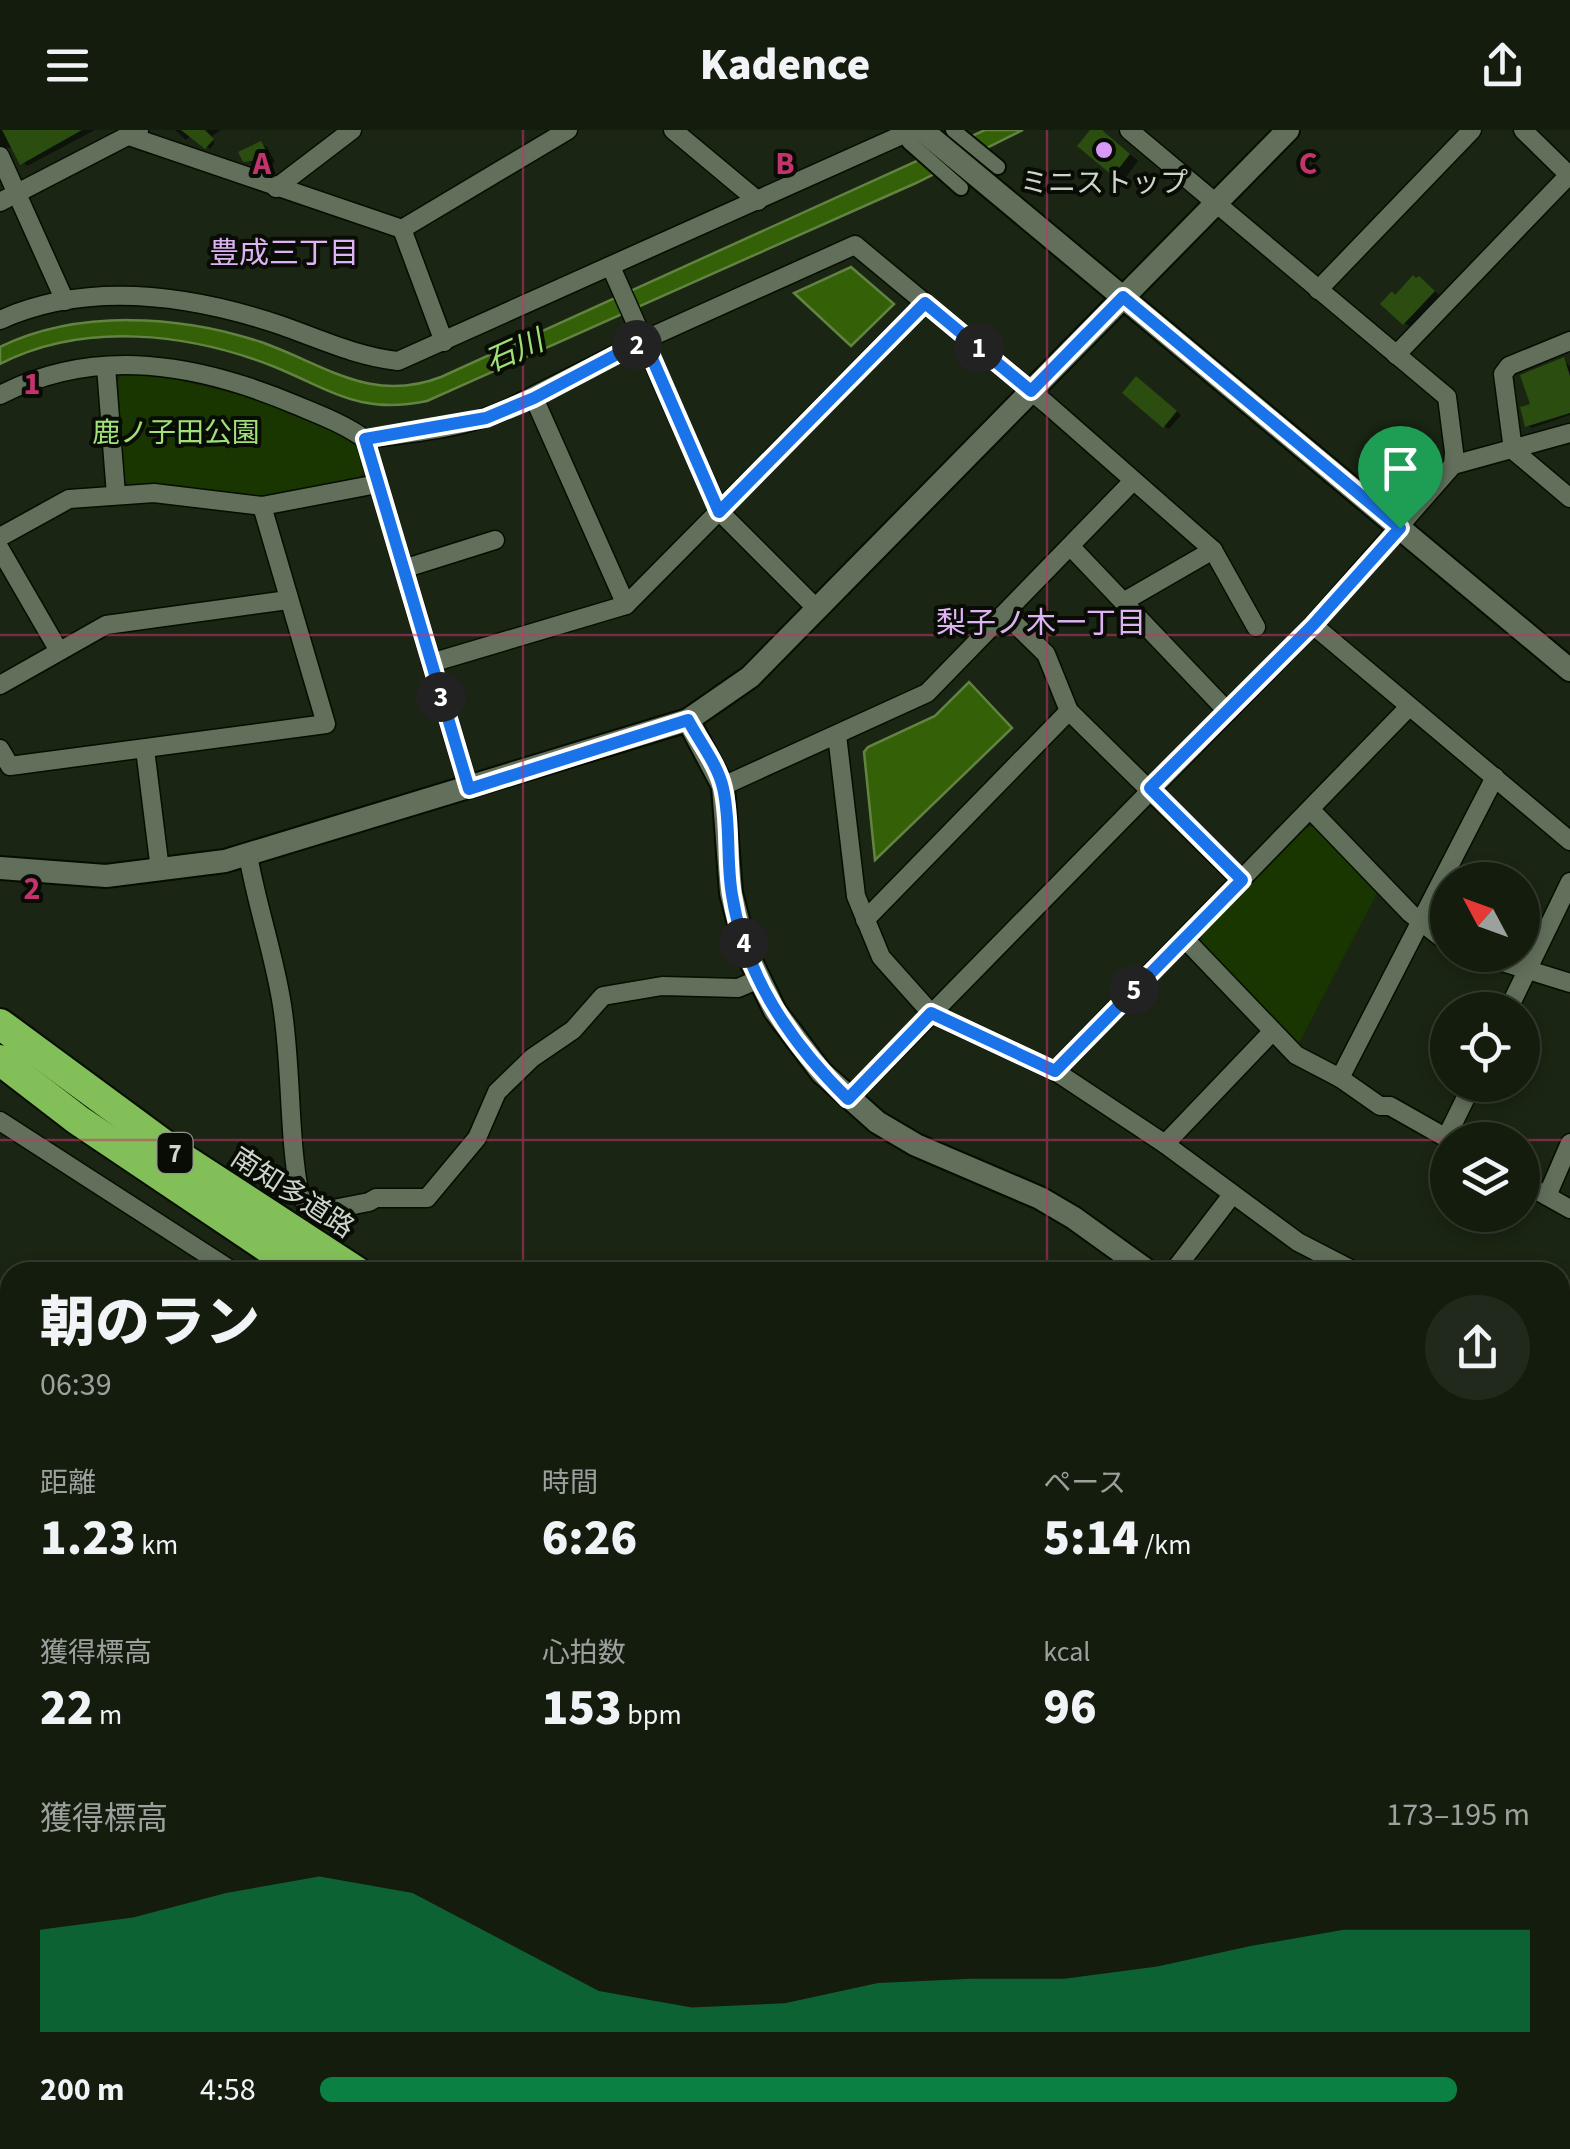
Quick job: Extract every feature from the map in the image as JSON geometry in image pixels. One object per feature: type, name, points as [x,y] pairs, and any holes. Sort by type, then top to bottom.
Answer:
[{"type":"highway","name":"南知多道路","points":[[0,1024],[182,1158],[342,1262]]},
{"type":"highway","name":"7","points":[[0,1060],[78,1120],[289,1262]]},
{"type":"street","points":[[276,188],[352,130]]},
{"type":"street","points":[[8,198],[135,133],[276,188],[402,229],[568,130]]},
{"type":"street","points":[[673,130],[758,201]]},
{"type":"street","points":[[953,130],[979,177]]},
{"type":"street","points":[[848,1099],[1313,625],[1453,465],[1447,397],[1128,130]]},
{"type":"street","points":[[0,868],[106,876],[248,855],[688,720],[750,677],[1288,130]]},
{"type":"street","points":[[1318,290],[1472,130]]},
{"type":"street","points":[[1396,354],[1569,176],[1523,130]]},
{"type":"street","points":[[0,320],[24,309],[87,296],[180,297],[280,325],[367,358],[398,361],[915,134],[979,177],[1570,670]]},
{"type":"street","points":[[0,156],[8,198],[64,301]]},
{"type":"street","points":[[402,229],[444,342]]},
{"type":"street","points":[[365,439],[486,418],[534,398],[642,336],[855,244],[1213,550],[1256,627]]},
{"type":"street","points":[[611,267],[719,512],[818,609]]},
{"type":"street","points":[[431,664],[626,605],[925,303]]},
{"type":"street","points":[[1570,342],[1509,366],[1504,374],[1513,450],[1570,498]]},
{"type":"street","points":[[0,395],[64,369],[148,364],[195,371],[266,392],[350,428],[365,439],[469,789]]},
{"type":"street","points":[[106,367],[116,495]]},
{"type":"street","points":[[534,398],[626,605]]},
{"type":"street","points":[[1453,465],[1570,433]]},
{"type":"street","points":[[723,786],[927,693],[1134,482]]},
{"type":"street","points":[[0,537],[70,499],[154,493],[262,506],[377,484]]},
{"type":"street","points":[[0,750],[10,766],[326,724],[262,506]]},
{"type":"street","points":[[403,570],[495,540]]},
{"type":"street","points":[[1071,547],[1228,712]]},
{"type":"street","points":[[0,549],[59,651]]},
{"type":"street","points":[[1124,602],[1213,550]]},
{"type":"street","points":[[0,685],[106,625],[288,600]]},
{"type":"street","points":[[1005,614],[1046,654],[1069,711],[1242,880]]},
{"type":"street","points":[[1313,625],[1570,840]]},
{"type":"street","points":[[1055,1071],[1409,706]]},
{"type":"street","points":[[865,920],[1069,711]]},
{"type":"street","points":[[688,720],[723,786],[731,893],[738,923],[758,980],[793,1038],[848,1099],[877,1122],[916,1145],[1040,1198],[1135,1262]]},
{"type":"street","points":[[837,735],[856,896],[881,957],[931,1013],[1055,1071],[1165,1144],[1298,1242],[1337,1262]]},
{"type":"street","points":[[145,748],[160,870]]},
{"type":"street","points":[[1340,1078],[1495,777]]},
{"type":"street","points":[[1311,810],[1430,930]]},
{"type":"street","points":[[248,855],[282,1009],[293,1161],[300,1197],[323,1211],[376,1198],[428,1198],[471,1147],[497,1092],[532,1058],[573,1030],[603,996],[662,986],[738,988],[758,980]]},
{"type":"street","points":[[1540,945],[1570,882]]},
{"type":"street","points":[[1184,938],[1296,1055],[1340,1078],[1380,1106],[1390,1106],[1430,1129]]},
{"type":"street","points":[[1534,972],[1570,983]]},
{"type":"street","points":[[1165,1144],[1272,1032]]},
{"type":"street","points":[[0,1122],[218,1262]]},
{"type":"street","points":[[1547,1196],[1570,1143]]},
{"type":"street","points":[[1540,1192],[1570,1209]]},
{"type":"street","points":[[1180,1262],[1232,1195]]},
{"type":"green space","name":"鹿ノ子田公園","points":[[150,373],[252,398],[345,437],[356,445],[363,473],[357,480],[261,496],[160,484],[130,486],[124,480],[118,380],[123,374]]},
{"type":"green space","points":[[1313,826],[1377,893],[1299,1043],[1201,944],[1202,934],[1306,828]]},
{"type":"water","name":"石川","points":[[985,130],[1023,130],[916,183],[427,401],[404,405],[365,403],[242,355],[172,340],[101,337],[32,350],[0,364],[0,347],[30,335],[62,326],[129,320],[230,333],[370,384],[416,384],[441,377]]},
{"type":"water","points":[[851,267],[894,304],[851,346],[794,293]]},
{"type":"water","points":[[969,682],[1012,728],[875,860],[864,752],[935,716]]},
{"type":"building","points":[[2,130],[82,130],[20,165]]},
{"type":"building","points":[[181,130],[205,130],[214,139],[205,149]]},
{"type":"building","name":"ミニストップ","points":[[1090,130],[1102,130],[1130,154],[1113,176],[1077,146]]},
{"type":"building","points":[[261,141],[271,159],[257,166],[255,161],[243,162],[238,152]]},
{"type":"building","points":[[1413,275],[1435,291],[1403,325],[1380,304],[1392,291],[1395,295]]},
{"type":"building","points":[[1564,357],[1570,376],[1570,413],[1525,427],[1520,407],[1530,404],[1520,375]]},
{"type":"building","points":[[1136,376],[1177,411],[1163,428],[1122,393]]},
{"type":"place","name":"ミニストップ","points":[[1104,150]]},
{"type":"district","name":"豊成三丁目","points":[[284,253]]},
{"type":"district","name":"梨子ノ木一丁目","points":[[1041,623]]},
{"type":"route","points":[[1123,297],[1400,528],[1313,625],[1150,788],[1242,880],[1055,1071],[931,1013],[848,1099],[793,1038],[758,980],[731,893],[723,786],[688,720],[469,789],[365,439],[486,418],[534,398],[644,340],[719,512],[925,303],[1031,391],[1123,297]]}]
